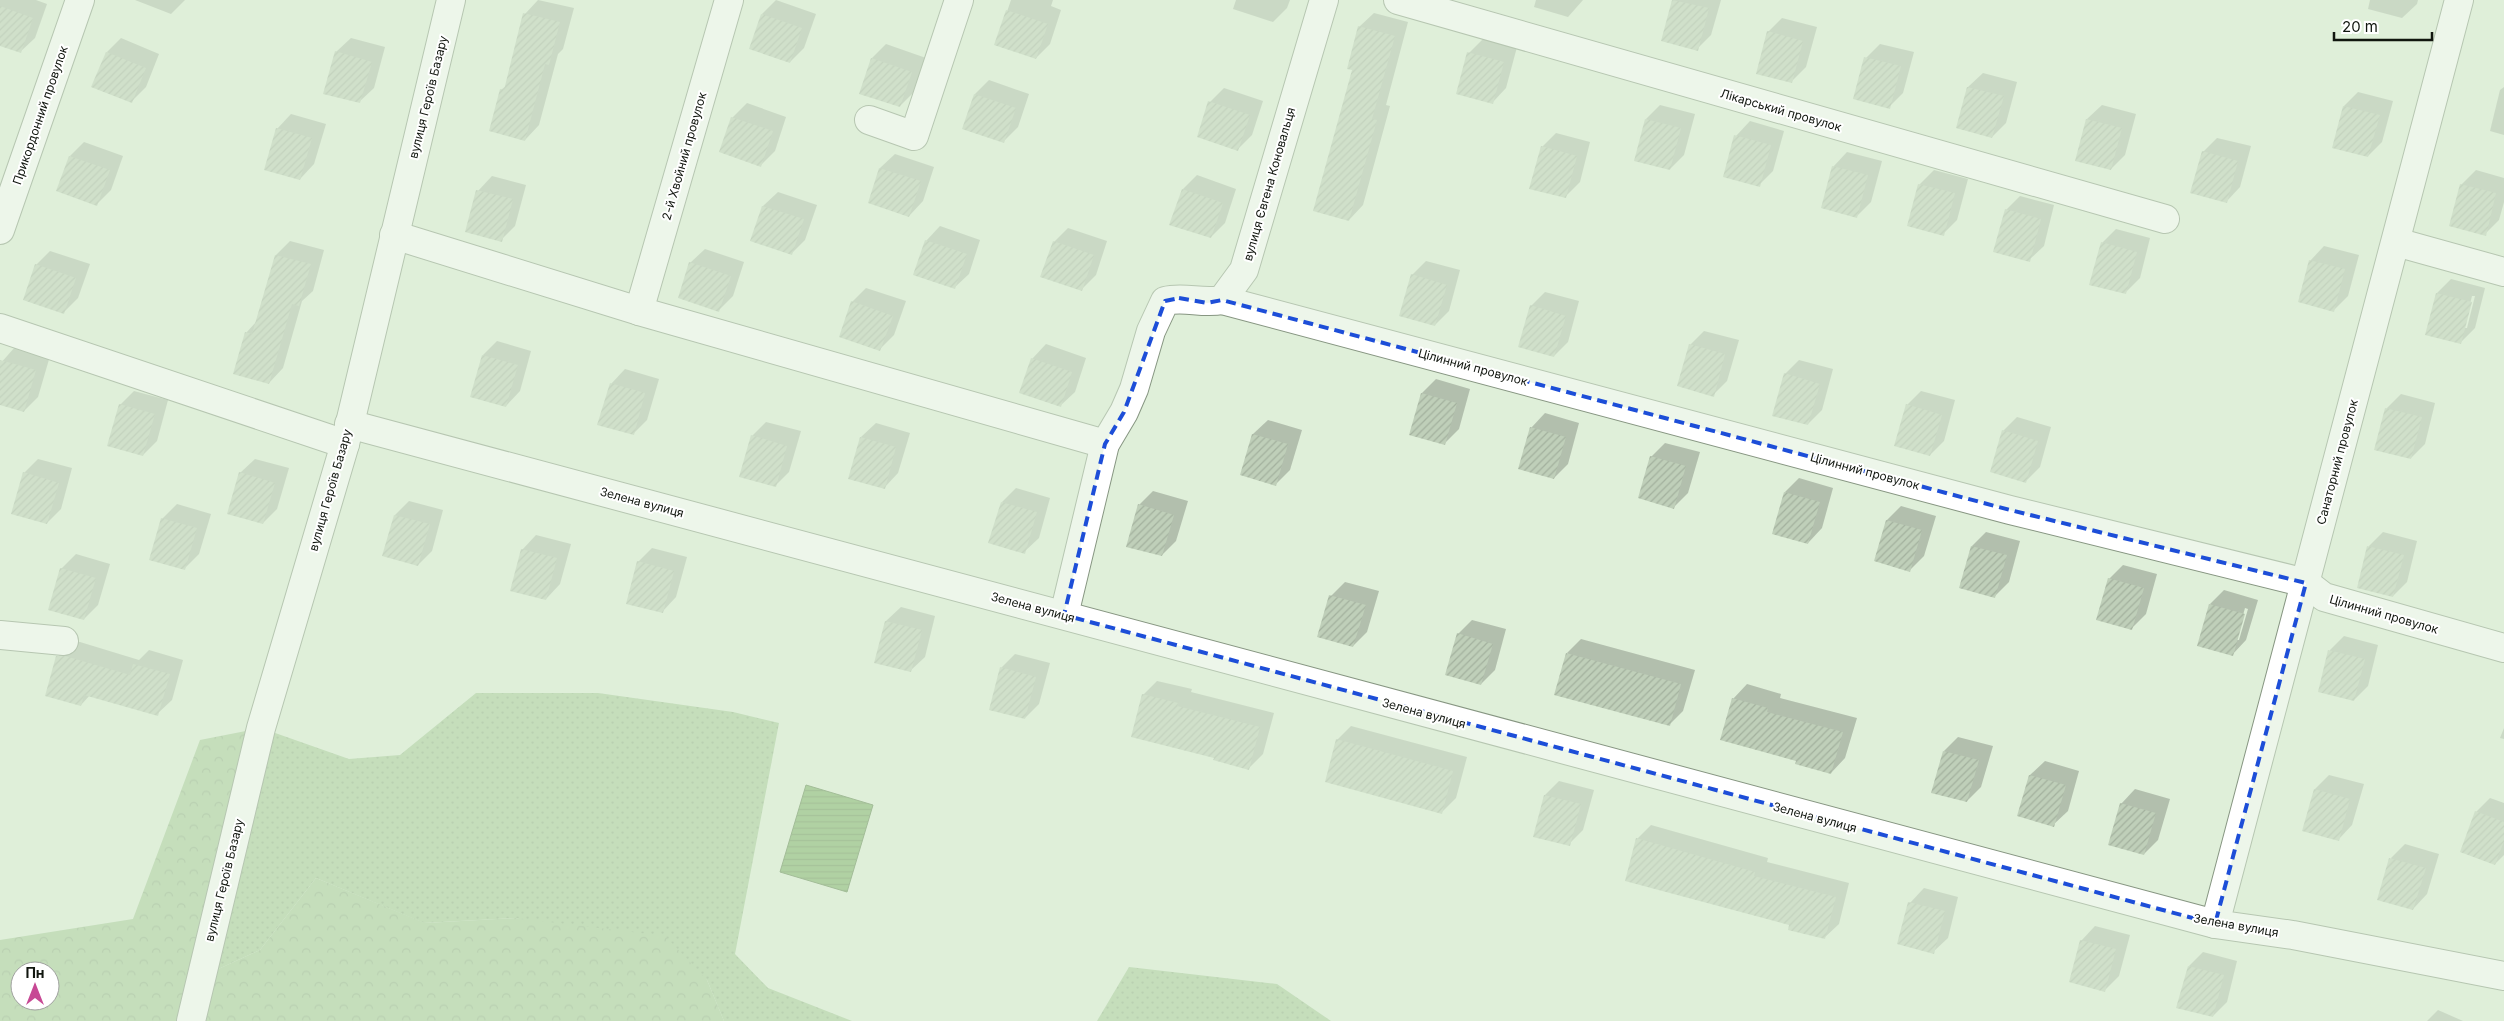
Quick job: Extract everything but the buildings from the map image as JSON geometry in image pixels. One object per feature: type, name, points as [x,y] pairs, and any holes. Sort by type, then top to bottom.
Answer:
[{"type":"street","name":"Прикордонний провулок","points":[[0,230],[80,0]]},
{"type":"street","name":"вулиця Героїв Базару","points":[[191,1021],[261,728],[347,434],[451,0]]},
{"type":"street","name":"2-й Хвойний провулок","points":[[638,311],[730,0]]},
{"type":"street","points":[[869,120],[914,136],[959,0]]},
{"type":"street","name":"вулиця Євгена Коновальця","points":[[1222,300],[1244,270],[1324,0]]},
{"type":"street","name":"Лікарський провулок","points":[[1398,0],[2165,219]]},
{"type":"street","name":"Санаторний провулок","points":[[2216,924],[2459,0]]},
{"type":"street","points":[[394,235],[638,311],[1105,444]]},
{"type":"street","points":[[2396,242],[2504,272]]},
{"type":"street","points":[[1064,615],[1105,444],[1128,404],[1151,331],[1164,301],[1179,298],[1207,303],[1222,300]]},
{"type":"street","name":"Цілинний провулок","points":[[1222,300],[2010,510],[2306,583],[2324,597],[2504,648]]},
{"type":"street","name":"Зелена вулиця","points":[[0,328],[347,434],[1064,615],[2216,924],[2502,969]]},
{"type":"street","points":[[0,635],[64,641]]},
{"type":"highlighted area","points":[[1179,298],[1207,303],[1222,300],[2010,510],[2306,583],[2215,924],[1064,615],[1105,444],[1124,412],[1165,301]]},
{"type":"green space","points":[[476,693],[598,693],[733,712],[779,723],[735,954],[768,988],[852,1021],[724,1021],[707,980],[516,918],[424,923],[316,878],[260,950],[201,977],[261,728],[349,759],[400,755]]},
{"type":"green space","points":[[261,728],[203,976],[260,950],[316,878],[425,923],[516,918],[665,936],[707,980],[724,1021],[0,1021],[0,940],[133,919],[200,740]]},
{"type":"green space","points":[[1129,967],[1277,984],[1331,1021],[1097,1021]]},
{"type":"shaded area","points":[[806,785],[873,805],[847,892],[780,872]]}]
